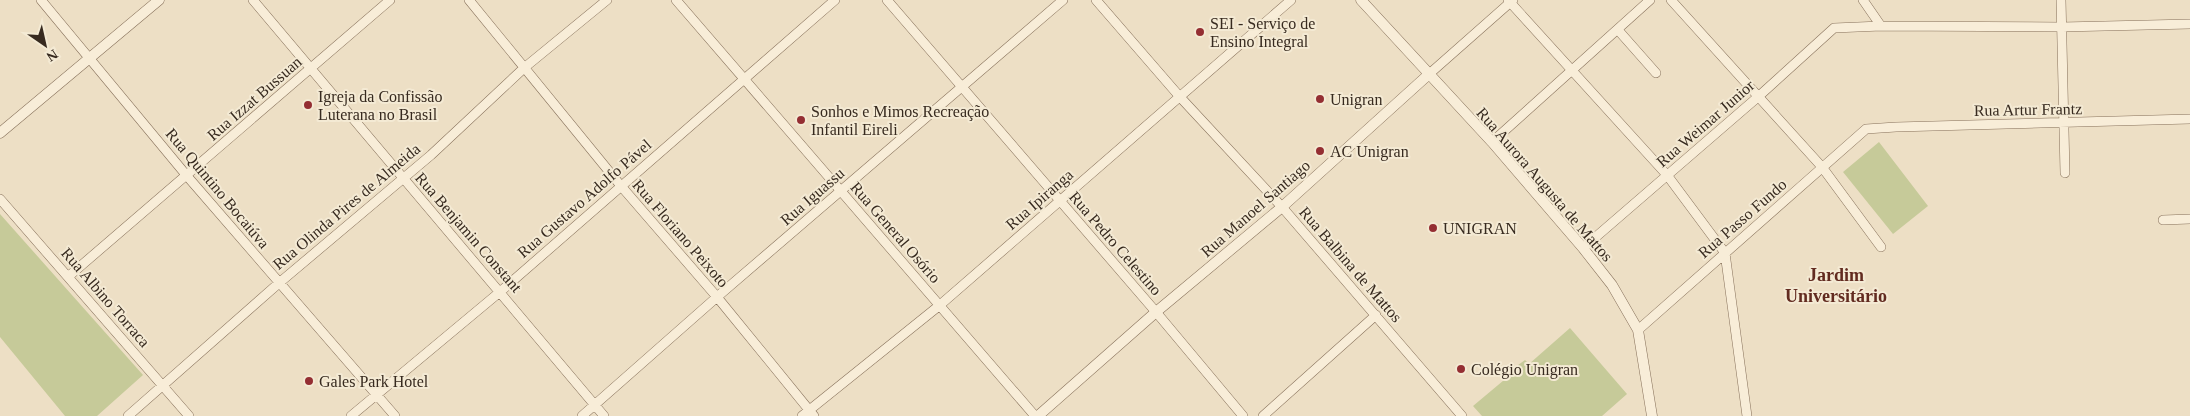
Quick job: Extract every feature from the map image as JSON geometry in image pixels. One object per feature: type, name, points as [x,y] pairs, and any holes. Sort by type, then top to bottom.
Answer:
[{"type":"street","name":"Rua Quintino Bocaiúva","points":[[41,0],[187,176],[395,416]]},
{"type":"street","points":[[0,133],[159,0]]},
{"type":"street","name":"Rua Benjamin Constant","points":[[253,0],[501,291],[604,416]]},
{"type":"street","name":"Rua Izzat Bussuan","points":[[69,276],[390,0]]},
{"type":"street","name":"Rua Floriano Peixoto","points":[[469,0],[621,186],[717,297],[808,414]]},
{"type":"street","name":"Rua Olinda Pires de Almeida","points":[[128,416],[279,283],[403,178],[524,68],[607,0]]},
{"type":"street","name":"Rua General Osório","points":[[676,0],[1037,416]]},
{"type":"street","name":"Rua Gustavo Adolfo Pável","points":[[351,416],[501,291],[743,78],[835,0]]},
{"type":"street","name":"Rua Pedro Celestino","points":[[887,0],[1156,312],[1243,416]]},
{"type":"street","name":"Rua Iguassu","points":[[582,416],[717,297],[1063,0]]},
{"type":"street","name":"Rua Balbina de Mattos","points":[[1096,0],[1180,97],[1282,207],[1462,416]]},
{"type":"street","name":"Rua Ipiranga","points":[[808,414],[940,305],[1291,0]]},
{"type":"street","name":"Rua Aurora Augusta de Mattos","points":[[1361,0],[1428,75],[1492,142],[1612,284],[1638,330],[1652,416]]},
{"type":"street","points":[[1492,142],[1650,0]]},
{"type":"street","points":[[1671,0],[1822,167],[1881,247]]},
{"type":"street","points":[[1863,0],[1881,26]]},
{"type":"street","points":[[2061,0],[2065,174]]},
{"type":"street","points":[[1511,1],[1666,175],[1724,253],[1747,416]]},
{"type":"street","name":"Rua Manoel Santiago","points":[[1037,416],[1156,312],[1282,207],[1511,1]]},
{"type":"street","name":"Rua Weimar Junior","points":[[1583,248],[1759,96],[1834,28],[1881,26],[2062,27],[2190,24]]},
{"type":"street","points":[[1618,30],[1656,73]]},
{"type":"street","name":"Rua Artur Frantz","points":[[1866,129],[1896,126],[2065,124],[2190,119]]},
{"type":"street","name":"Rua Passo Fundo","points":[[1638,330],[1866,129]]},
{"type":"street","name":"Rua Albino Torraca","points":[[0,199],[189,416]]},
{"type":"street","points":[[2163,220],[2190,219]]},
{"type":"street","points":[[1263,416],[1376,315]]},
{"type":"green space","points":[[1879,142],[1928,206],[1893,234],[1843,172]]},
{"type":"green space","points":[[0,214],[143,375],[97,416],[65,416],[0,337]]},
{"type":"green space","points":[[1570,328],[1627,394],[1602,416],[1482,416],[1473,406],[1516,370],[1514,368],[1525,360],[1529,364]]},
{"type":"place","name":"SEI - Serviço de Ensino Integral","points":[[1200,32]]},
{"type":"place","name":"Unigran","points":[[1320,99]]},
{"type":"place","name":"Igreja da Confissão Luterana no Brasil","points":[[308,105]]},
{"type":"place","name":"Sonhos e Mimos Recreação Infantil Eireli","points":[[801,120]]},
{"type":"place","name":"AC Unigran","points":[[1320,151]]},
{"type":"place","name":"UNIGRAN","points":[[1433,228]]},
{"type":"place","name":"Colégio Unigran","points":[[1461,369]]},
{"type":"place","name":"Gales Park Hotel","points":[[309,381]]},
{"type":"district","name":"Jardim Universitário","points":[[1836,285]]}]
